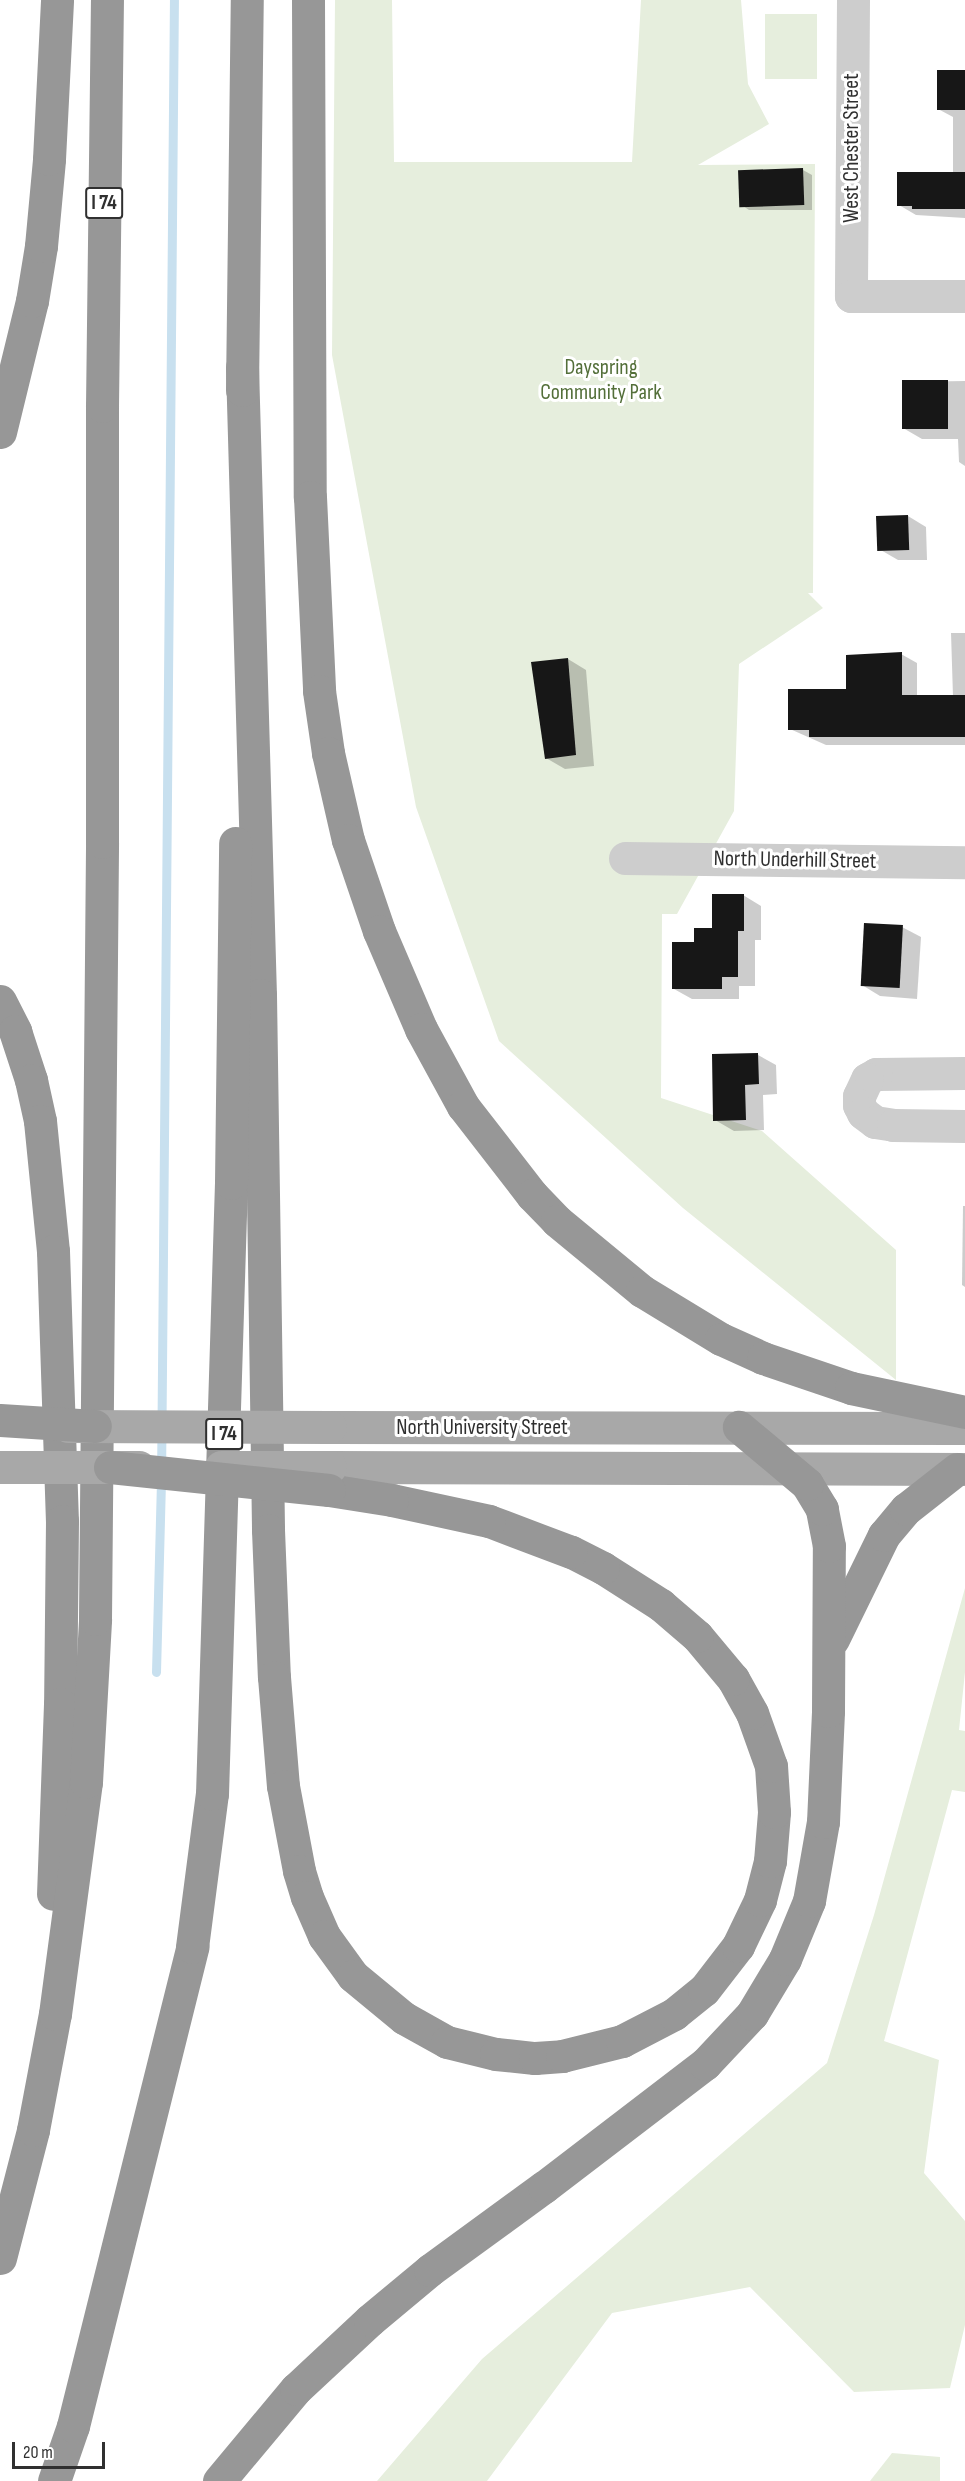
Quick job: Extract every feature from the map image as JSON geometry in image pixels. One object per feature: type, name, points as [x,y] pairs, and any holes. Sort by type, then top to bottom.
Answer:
[{"type":"highway","points":[[0,432],[30,312],[40,246],[49,159],[57,0]]},
{"type":"highway","name":"I 74","points":[[0,2258],[33,2130],[55,2014],[80,1842],[90,1735],[98,1553],[102,406],[107,0]]},
{"type":"highway","name":"I 74","points":[[54,2481],[73,2426],[192,1947],[212,1794],[231,1183],[247,0]]},
{"type":"highway","points":[[308,0],[310,497],[319,691],[328,753],[348,840],[379,931],[421,1029],[463,1106],[531,1195],[557,1221],[642,1291],[721,1339],[763,1358],[851,1388],[965,1412]]},
{"type":"highway","points":[[110,1467],[330,1479],[392,1500],[489,1521],[571,1552],[603,1568],[661,1605],[696,1636],[733,1679],[752,1713],[771,1766],[774,1812],[770,1861],[760,1900],[738,1946],[704,1990],[675,2014],[622,2041],[562,2056],[535,2058],[496,2054],[447,2042],[404,2018],[353,1976],[324,1936],[307,1897],[299,1871],[283,1786],[268,1550],[260,995],[242,367]]},
{"type":"highway","points":[[0,1001],[10,1017],[27,1062],[40,1121],[53,1251],[58,1386],[62,1544],[57,1802],[48,1960],[33,2130]]},
{"type":"highway","points":[[0,1420],[95,1426]]},
{"type":"highway","points":[[219,2481],[296,2389],[370,2320],[430,2270],[692,2075],[729,2041],[752,2014],[773,1980],[794,1938],[809,1901],[826,1794],[830,1563],[825,1520],[812,1492],[791,1468],[739,1427]]},
{"type":"highway","points":[[829,1646],[884,1535],[906,1509],[961,1469]]},
{"type":"main road","name":"North University Street","points":[[0,1425],[965,1428]]},
{"type":"main road","points":[[0,1467],[110,1467]]},
{"type":"main road","name":"North University Street","points":[[330,1479],[791,1468],[961,1469]]},
{"type":"street","name":"West Chester Street","points":[[853,0],[851,296],[965,296]]},
{"type":"street","name":"North Underhill Street","points":[[625,858],[965,862]]},
{"type":"street","points":[[965,1072],[876,1074],[867,1079],[859,1096],[863,1113],[875,1122],[893,1125],[965,1126]]},
{"type":"green space","name":"Dayspring Community Park","points":[[335,0],[392,0],[394,162],[632,162],[641,0],[741,0],[748,84],[769,124],[698,165],[815,164],[813,593],[808,593],[823,608],[739,664],[734,811],[677,914],[662,914],[661,1098],[762,1131],[896,1250],[896,1380],[683,1208],[499,1041],[416,807],[332,355]]},
{"type":"green space","points":[[765,14],[817,14],[817,79],[765,79]]},
{"type":"green space","points":[[965,1588],[965,1672],[959,1730],[965,1731],[965,1792],[952,1790],[884,2041],[939,2060],[924,2173],[965,2221],[965,2325],[950,2388],[854,2392],[750,2287],[612,2313],[487,2481],[377,2481],[482,2359],[827,2063],[874,1915]]},
{"type":"green space","points":[[892,2453],[940,2457],[940,2481],[870,2481]]},
{"type":"building","points":[[937,70],[965,70],[965,110],[937,110]]},
{"type":"building","points":[[803,168],[804,205],[739,207],[738,170]]},
{"type":"building","points":[[897,172],[965,172],[965,209],[912,209],[912,206],[897,206]]},
{"type":"building","points":[[902,380],[948,380],[948,429],[902,429]]},
{"type":"building","points":[[908,515],[909,550],[877,551],[876,516]]},
{"type":"building","points":[[902,652],[902,695],[965,695],[965,737],[809,737],[809,730],[788,730],[788,689],[846,689],[846,655]]},
{"type":"building","points":[[568,658],[576,755],[545,759],[531,662]]},
{"type":"building","points":[[712,894],[744,894],[744,931],[738,931],[738,977],[722,977],[722,989],[672,989],[672,942],[694,942],[694,928],[712,928]]},
{"type":"building","points":[[864,923],[903,925],[900,988],[861,986]]},
{"type":"building","points":[[758,1053],[759,1084],[745,1085],[746,1120],[713,1121],[712,1054]]},
{"type":"waterway","points":[[156,1672],[161,1483],[174,0]]}]
